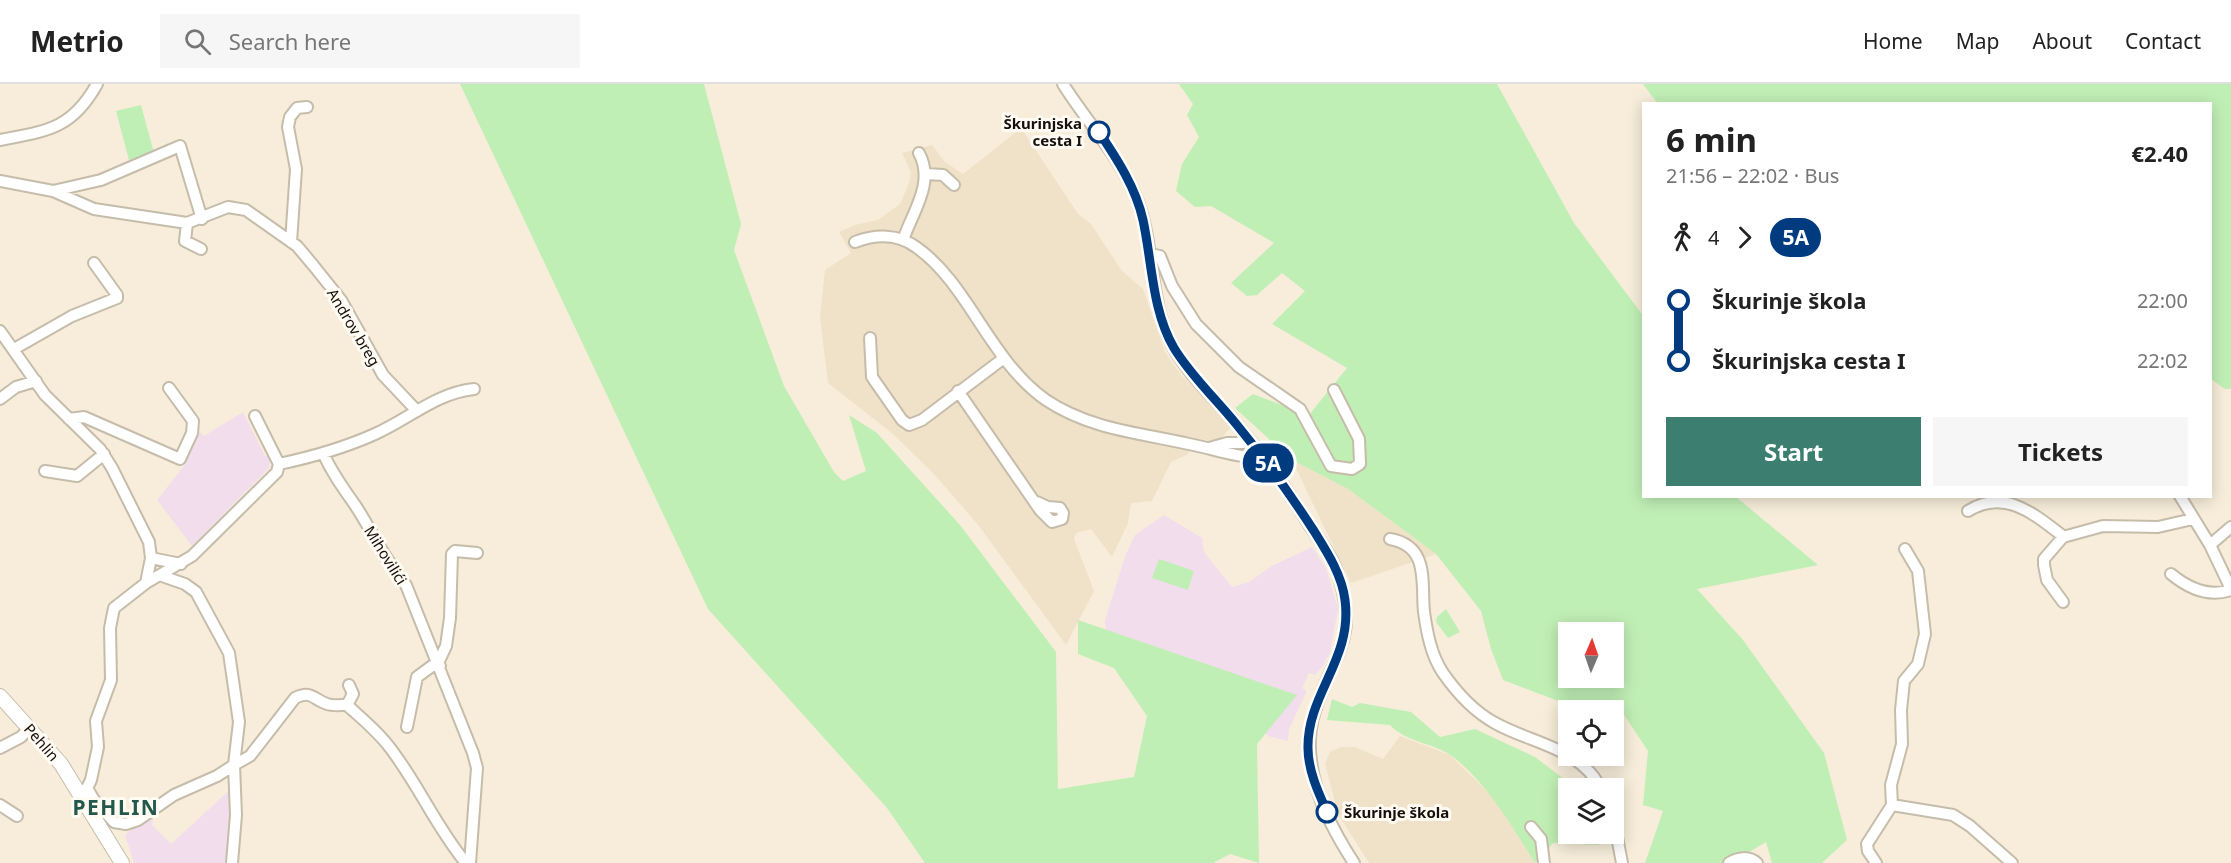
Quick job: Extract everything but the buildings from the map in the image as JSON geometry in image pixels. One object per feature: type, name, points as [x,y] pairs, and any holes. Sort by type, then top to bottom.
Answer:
[{"type":"main road","name":"Pehlin","points":[[0,696],[84,790],[122,863]]},
{"type":"street","points":[[0,140],[35,133],[67,122],[85,105],[98,84]]},
{"type":"street","points":[[1063,84],[1112,152],[1132,188],[1143,218],[1162,318],[1173,346],[1188,368],[1265,458],[1326,550],[1339,574],[1345,600],[1346,627],[1341,652],[1315,710],[1308,748],[1311,772],[1319,795],[1334,830],[1354,863]]},
{"type":"street","points":[[291,242],[296,169],[288,127],[290,117],[297,108],[307,107]]},
{"type":"street","name":"Androv breg","points":[[53,191],[101,180],[180,146],[202,219]]},
{"type":"street","points":[[903,240],[923,194],[926,174],[919,153]]},
{"type":"street","points":[[926,174],[943,175],[954,185]]},
{"type":"street","name":"Androv breg","points":[[0,181],[53,191],[94,209],[187,223],[228,207],[236,206],[246,210],[291,242],[313,265],[341,300],[383,375],[417,411]]},
{"type":"street","points":[[187,223],[185,241],[188,245],[201,249]]},
{"type":"street","points":[[855,242],[878,236],[903,240],[915,246],[936,265],[1004,358],[1032,388],[1070,414],[1111,428],[1209,448],[1240,458],[1265,458]]},
{"type":"street","points":[[1150,254],[1160,256],[1172,286],[1196,324],[1256,380],[1300,409],[1331,466],[1352,469],[1358,467],[1362,460],[1359,439],[1334,390]]},
{"type":"street","points":[[14,349],[72,315],[117,298],[94,263]]},
{"type":"street","points":[[0,331],[52,402],[104,454],[149,542],[151,558],[146,583]]},
{"type":"street","points":[[870,338],[872,377],[902,420],[909,425],[922,420],[1004,358]]},
{"type":"street","points":[[0,399],[16,387],[36,381]]},
{"type":"street","points":[[69,418],[84,417],[180,459],[192,433],[193,421],[169,388]]},
{"type":"street","points":[[279,464],[323,453],[375,434],[437,398],[456,391],[474,390]]},
{"type":"street","points":[[958,391],[1037,502]]},
{"type":"street","points":[[255,416],[279,464],[277,472],[217,533],[181,564],[146,583],[114,608],[110,628],[111,680],[96,721],[98,747],[84,790],[114,822],[131,824],[174,795],[217,776],[250,756],[295,698],[304,694],[313,694],[327,704],[347,705],[353,694],[349,685]]},
{"type":"street","points":[[1227,443],[1234,422]]},
{"type":"street","points":[[1209,448],[1227,443],[1252,443]]},
{"type":"street","name":"Mihovilići","points":[[323,453],[334,477],[355,505],[392,570],[406,585],[463,723],[477,768],[468,863]]},
{"type":"street","points":[[45,471],[77,476],[104,454]]},
{"type":"street","points":[[2171,574],[2184,585],[2202,592],[2218,593],[2231,590],[2210,545],[2181,498]]},
{"type":"street","points":[[1968,511],[1982,502],[2008,503],[2022,507],[2064,537]]},
{"type":"street","points":[[2063,602],[2047,580],[2044,565],[2053,547],[2064,537],[2103,526],[2158,527],[2193,519]]},
{"type":"street","points":[[2210,545],[2231,527]]},
{"type":"street","points":[[1390,539],[1409,547],[1418,558],[1424,574],[1424,609],[1428,638],[1442,671],[1462,698],[1497,724],[1558,750],[1582,765],[1592,778]]},
{"type":"street","points":[[1876,863],[1868,851],[1867,844],[1892,805],[1891,785],[1902,744],[1901,710],[1904,681],[1918,664],[1925,634],[1918,572],[1905,549]]},
{"type":"street","points":[[407,727],[417,677],[432,666],[439,665],[443,656],[449,628],[452,554],[455,551],[477,553]]},
{"type":"street","points":[[151,558],[181,564]]},
{"type":"street","points":[[162,576],[185,584],[196,592],[229,653],[239,722],[234,765],[236,815],[232,863]]},
{"type":"street","name":"Mihovilići","points":[[347,705],[387,744],[438,825],[468,863]]},
{"type":"street","points":[[0,748],[21,737],[30,727]]},
{"type":"street","points":[[0,799],[16,812],[0,805]]},
{"type":"street","points":[[1892,805],[1953,815],[1970,826],[2012,863]]},
{"type":"street","points":[[1531,827],[1541,839],[1544,863]]},
{"type":"street","points":[[1618,844],[1622,863]]},
{"type":"street","points":[[1730,863],[1741,858],[1757,863]]},
{"type":"shaded area","points":[[1021,128],[1078,214],[1091,224],[1122,271],[1143,289],[1165,352],[1181,375],[1230,424],[1230,428],[1219,441],[1194,439],[1188,454],[1171,462],[1152,501],[1131,503],[1128,523],[1112,557],[1091,529],[1076,533],[1074,539],[1094,591],[1066,645],[979,526],[934,474],[893,434],[828,383],[820,317],[825,270],[851,253],[839,232],[855,225],[878,220],[900,204],[911,172],[902,153],[932,145],[945,162],[963,174]]},
{"type":"shaded area","points":[[243,412],[265,456],[269,456],[270,467],[192,546],[157,500],[184,466],[198,430],[204,436]]},
{"type":"shaded area","points":[[1292,460],[1348,489],[1436,554],[1351,583]]},
{"type":"shaded area","points":[[1164,515],[1202,538],[1204,552],[1232,587],[1249,582],[1272,566],[1312,547],[1326,568],[1338,609],[1330,652],[1315,675],[1309,673],[1302,688],[1307,691],[1289,729],[1288,741],[1268,736],[1260,727],[1106,635],[1105,620],[1126,554],[1135,535]]},
{"type":"shaded area","points":[[1400,736],[1450,755],[1496,800],[1535,863],[1369,863],[1338,814],[1325,763],[1330,752],[1341,747],[1355,747],[1383,759]]},
{"type":"shaded area","points":[[233,787],[234,863],[134,863],[125,835],[142,820],[153,818],[152,825],[171,844]]},
{"type":"green space","points":[[460,84],[704,84],[741,224],[734,250],[784,386],[834,472],[843,481],[866,471],[849,415],[877,433],[960,525],[1056,652],[1058,789],[1134,777],[1147,716],[1114,668],[1078,654],[1078,620],[1297,695],[1257,744],[1259,863],[1230,854],[1213,863],[925,863],[887,808],[708,609]]},
{"type":"green space","points":[[1179,84],[1497,84],[1574,223],[1642,314],[1642,498],[1737,498],[1818,565],[1697,589],[1743,640],[1824,753],[1847,840],[1822,863],[1772,863],[1766,842],[1731,863],[1645,863],[1663,811],[1643,805],[1648,751],[1624,715],[1624,700],[1558,701],[1503,680],[1491,649],[1481,611],[1436,554],[1348,489],[1292,460],[1235,408],[1253,394],[1309,415],[1347,368],[1272,324],[1305,291],[1282,273],[1257,295],[1247,296],[1231,283],[1274,243],[1211,206],[1195,207],[1176,191],[1182,164],[1199,137],[1187,115],[1193,104]]},
{"type":"green space","points":[[1643,84],[2231,84],[2231,389],[2225,389],[2212,380],[2212,102],[1656,102]]},
{"type":"green space","points":[[141,105],[154,153],[129,160],[116,111]]},
{"type":"green space","points":[[1159,559],[1194,571],[1188,590],[1152,578]]},
{"type":"green space","points":[[1446,609],[1460,632],[1448,638],[1436,622],[1437,617]]},
{"type":"green space","points":[[1332,699],[1352,707],[1360,703],[1411,712],[1440,737],[1475,729],[1535,757],[1563,778],[1558,778],[1558,843],[1553,843],[1535,863],[1488,792],[1452,756],[1404,735],[1390,725],[1327,720]]},
{"type":"bus line","name":"5A","points":[[1099,132],[1118,161],[1138,203],[1143,218],[1162,318],[1173,346],[1188,368],[1265,458],[1326,550],[1339,574],[1345,600],[1346,627],[1341,652],[1315,710],[1308,748],[1311,772],[1327,812]]},
{"type":"place","name":"Škurinjska cesta I","points":[[1099,132]]},
{"type":"place","name":"Škurinje škola","points":[[1327,812]]},
{"type":"district","name":"PEHLIN","points":[[116,807]]}]
